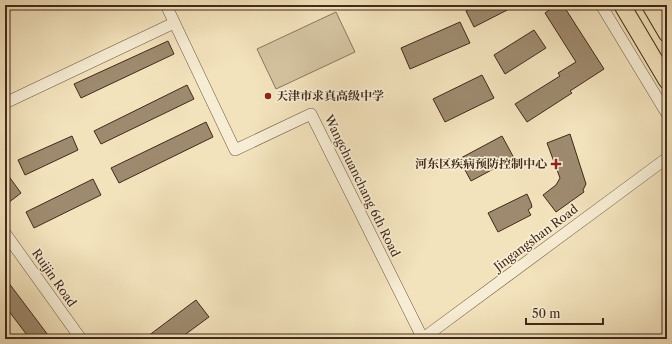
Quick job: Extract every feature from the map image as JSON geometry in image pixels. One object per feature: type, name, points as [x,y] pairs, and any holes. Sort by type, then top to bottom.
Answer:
[{"type":"highway","points":[[622,5],[667,81]]},
{"type":"highway","points":[[650,5],[667,34]]},
{"type":"street","name":"Wangchuanchang 6th Road","points":[[166,5],[235,150],[311,114],[424,339]]},
{"type":"street","points":[[601,5],[667,114]]},
{"type":"street","points":[[5,103],[174,23]]},
{"type":"street","name":"Jingangshan Road","points":[[424,339],[667,158]]},
{"type":"street","name":"Jingangshan Road","points":[[424,339],[667,164]]},
{"type":"street","name":"Ruijin Road","points":[[5,233],[81,339]]},
{"type":"shaded area","points":[[336,12],[355,52],[276,89],[257,49]]},
{"type":"building","points":[[478,5],[517,5],[474,27],[466,11]]},
{"type":"building","points":[[556,5],[563,5],[604,69],[570,91],[572,93],[527,122],[515,104],[560,76],[558,73],[576,62],[545,13]]},
{"type":"building","points":[[460,22],[470,43],[410,69],[401,48]]},
{"type":"building","points":[[534,30],[546,48],[505,74],[494,55]]},
{"type":"building","points":[[168,41],[174,54],[81,98],[74,84]]},
{"type":"building","points":[[482,75],[494,98],[445,122],[433,99]]},
{"type":"building","points":[[187,85],[194,99],[101,144],[94,131]]},
{"type":"building","points":[[206,122],[213,137],[119,183],[111,168]]},
{"type":"building","points":[[570,134],[586,184],[583,190],[584,192],[556,212],[543,195],[556,185],[560,178],[547,143]]},
{"type":"building","points":[[72,136],[78,150],[25,175],[18,160]]},
{"type":"building","points":[[502,136],[514,158],[471,181],[459,159]]},
{"type":"building","points":[[5,171],[21,193],[8,203],[5,199]]},
{"type":"building","points":[[93,179],[101,195],[34,228],[26,212]]},
{"type":"building","points":[[527,194],[532,207],[528,210],[531,215],[498,232],[488,213]]},
{"type":"building","points":[[5,278],[51,339],[30,339],[5,306]]},
{"type":"building","points":[[196,300],[209,317],[179,339],[144,339]]},
{"type":"place","name":"天津市求真高级中学","points":[[268,96]]},
{"type":"place","name":"河东区疾病预防控制中心","points":[[556,164]]}]
